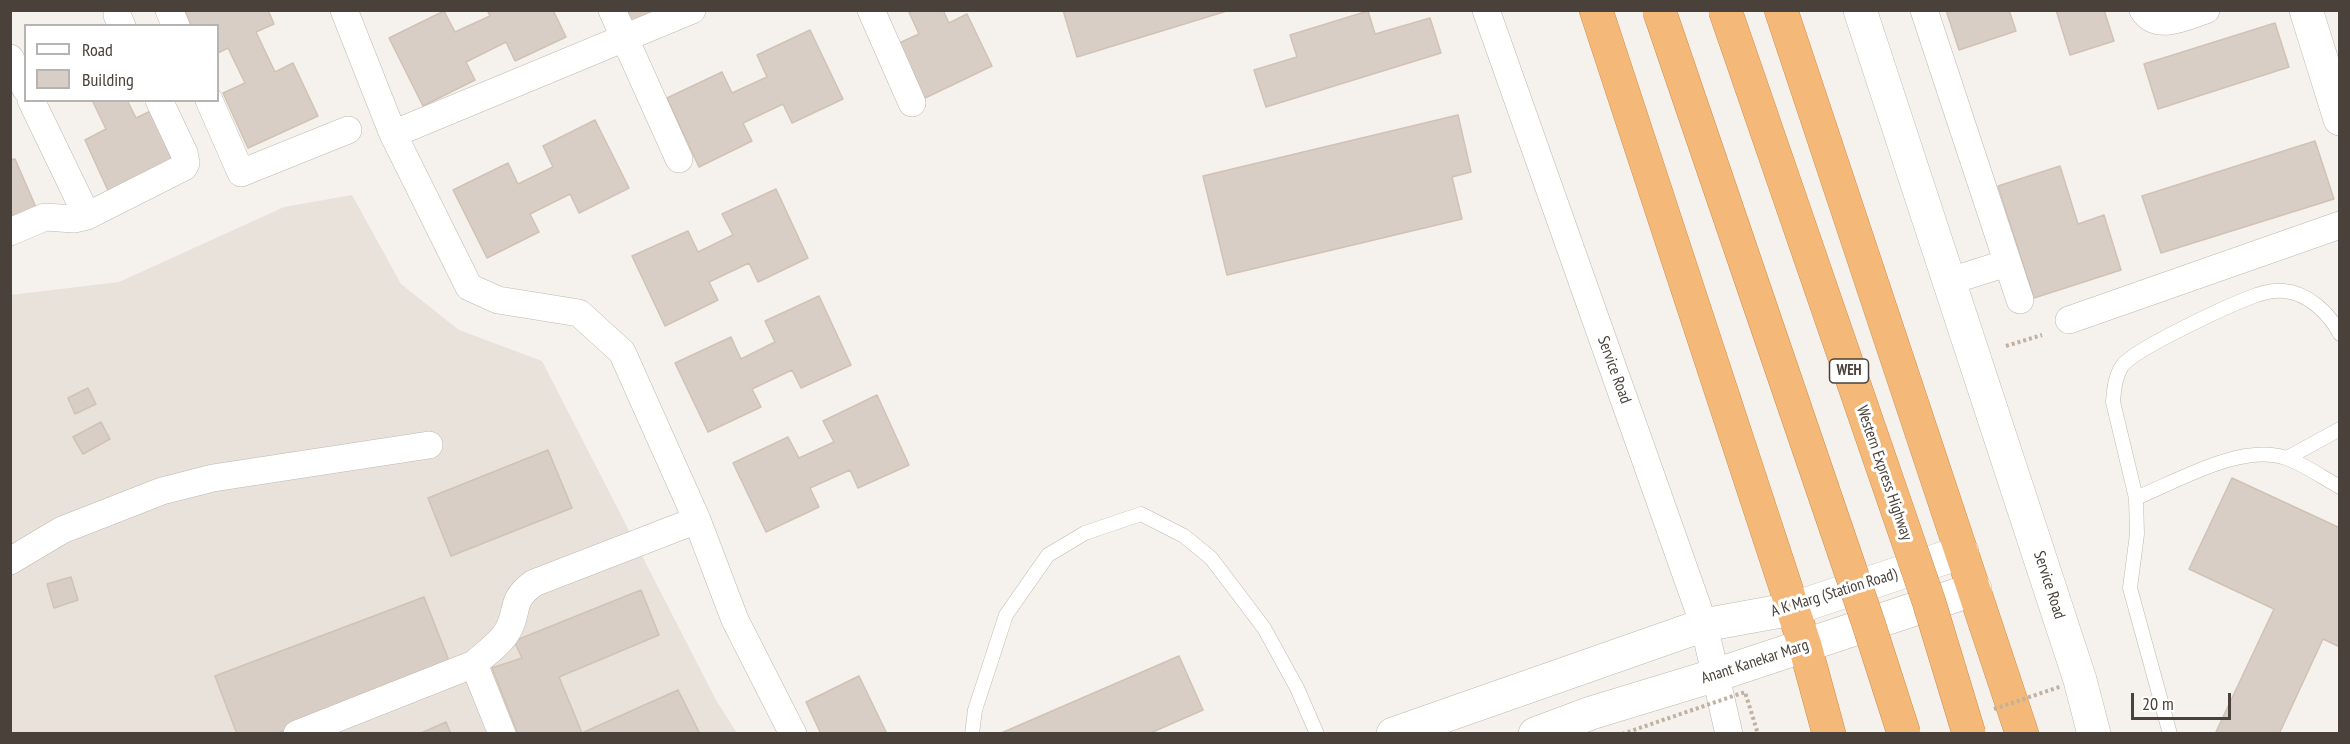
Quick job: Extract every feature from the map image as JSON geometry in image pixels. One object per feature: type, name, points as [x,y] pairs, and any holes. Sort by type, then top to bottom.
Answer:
[{"type":"highway","points":[[1596,10],[1805,646],[1829,734]]},
{"type":"highway","points":[[1659,10],[1868,622],[1904,734]]},
{"type":"highway","name":"Western Express Highway","points":[[1725,10],[1925,591],[1979,722]]},
{"type":"highway","points":[[1781,10],[2022,734]]},
{"type":"street","points":[[169,10],[175,24]]},
{"type":"street","points":[[344,10],[393,134],[469,286],[498,300],[579,313],[622,352],[697,520],[735,620],[793,734]]},
{"type":"street","points":[[612,10],[679,159]]},
{"type":"street","points":[[393,134],[692,10]]},
{"type":"street","points":[[871,10],[912,103]]},
{"type":"street","name":"Service Road","points":[[1486,10],[1704,625],[1729,734]]},
{"type":"street","name":"Service Road","points":[[1860,10],[1975,357],[2071,683],[2094,734]]},
{"type":"street","points":[[1924,10],[2020,300]]},
{"type":"street","points":[[2143,10],[2150,19],[2161,23],[2206,10]]},
{"type":"street","points":[[2306,10],[2340,119]]},
{"type":"street","points":[[10,58],[24,85]]},
{"type":"street","points":[[32,102],[87,216]]},
{"type":"street","points":[[10,232],[45,217],[74,219],[87,216],[183,167],[186,163],[184,153],[160,102]]},
{"type":"street","points":[[210,102],[241,173],[348,130]]},
{"type":"street","points":[[2069,320],[2340,225]]},
{"type":"street","points":[[1950,281],[2007,263]]},
{"type":"street","points":[[10,561],[62,530],[162,491],[213,478],[429,445]]},
{"type":"street","points":[[297,734],[474,664],[505,635],[514,617],[518,597],[534,583],[697,520]]},
{"type":"street","name":"A K Marg (Station Road)","points":[[1704,625],[1792,609],[1962,552]]},
{"type":"street","name":"Anant Kanekar Marg","points":[[1535,734],[1591,713],[1716,675],[1975,589]]},
{"type":"street","points":[[1393,734],[1704,625]]},
{"type":"street","points":[[474,664],[502,734]]},
{"type":"lane","points":[[2170,734],[2130,588],[2137,534],[2136,498],[2113,402],[2114,386],[2123,365],[2148,346],[2258,295],[2281,290],[2299,293],[2319,307],[2340,334]]},
{"type":"lane","points":[[2287,458],[2340,429]]},
{"type":"lane","points":[[2136,498],[2230,459],[2259,454],[2287,458],[2340,487]]},
{"type":"lane","points":[[972,734],[975,710],[1006,615],[1048,555],[1085,533],[1141,514],[1184,536],[1212,558],[1264,628],[1297,688],[1317,734]]},
{"type":"path","points":[[1975,357],[2042,334],[2069,320]]},
{"type":"path","points":[[1979,722],[2071,683]]},
{"type":"path","points":[[1622,734],[1745,692],[1758,734]]},
{"type":"shaded area","points":[[352,195],[401,284],[459,330],[542,361],[716,700],[737,733],[11,733],[10,295],[119,282],[284,207]]},
{"type":"building","points":[[184,10],[268,10],[274,24],[256,32],[275,72],[293,63],[318,116],[248,148],[223,93],[245,83],[228,48],[219,52],[219,24],[190,24]]},
{"type":"building","points":[[487,10],[553,10],[566,37],[515,61],[506,42],[466,62],[475,80],[423,106],[389,38],[444,11],[455,32],[490,16]]},
{"type":"building","points":[[625,10],[661,10],[631,24]]},
{"type":"building","points":[[908,10],[943,10],[949,23],[967,14],[992,66],[923,99],[897,44],[919,34]]},
{"type":"building","points":[[1063,10],[1230,10],[1077,57]]},
{"type":"building","points":[[1946,10],[2009,10],[2016,31],[1959,50]]},
{"type":"building","points":[[2056,10],[2104,10],[2114,41],[2070,55]]},
{"type":"building","points":[[1368,11],[1375,34],[1430,18],[1441,53],[1266,107],[1254,70],[1297,57],[1290,35]]},
{"type":"building","points":[[2275,23],[2289,67],[2158,109],[2144,64]]},
{"type":"building","points":[[810,30],[843,99],[792,123],[783,104],[743,123],[752,141],[699,167],[667,98],[722,72],[732,93],[767,77],[757,55]]},
{"type":"building","points":[[93,102],[128,102],[136,118],[155,109],[179,162],[110,195],[85,140],[106,129]]},
{"type":"building","points":[[1458,115],[1471,172],[1452,177],[1462,219],[1227,275],[1203,176]]},
{"type":"building","points":[[595,120],[629,188],[579,213],[570,194],[530,214],[539,232],[487,258],[453,190],[508,163],[518,184],[553,167],[543,146]]},
{"type":"building","points":[[2315,141],[2334,199],[2161,253],[2142,196]]},
{"type":"building","points":[[15,159],[38,212],[10,224],[10,160]]},
{"type":"building","points":[[2060,166],[2078,224],[2104,215],[2121,270],[2034,298],[1998,186]]},
{"type":"building","points":[[776,189],[808,258],[758,282],[749,263],[709,282],[718,300],[665,326],[632,256],[688,231],[698,252],[733,235],[722,214]]},
{"type":"building","points":[[819,296],[851,365],[801,388],[792,370],[752,389],[761,407],[708,432],[675,363],[731,337],[741,359],[775,342],[765,321]]},
{"type":"building","points":[[88,388],[96,404],[75,414],[68,398]]},
{"type":"building","points":[[877,395],[909,465],[858,488],[850,470],[810,488],[819,507],[766,532],[733,463],[788,437],[799,458],[834,442],[823,421]]},
{"type":"building","points":[[101,422],[110,439],[83,454],[73,437]]},
{"type":"building","points":[[548,450],[572,508],[451,556],[428,498]]},
{"type":"building","points":[[2232,478],[2340,528],[2340,647],[2323,639],[2279,734],[2215,734],[2274,609],[2189,569]]},
{"type":"building","points":[[71,577],[78,600],[54,608],[47,584]]},
{"type":"building","points":[[641,590],[659,635],[559,677],[582,733],[678,690],[700,734],[518,734],[492,668],[522,658],[514,641]]},
{"type":"building","points":[[424,597],[451,666],[275,734],[237,734],[215,676]]},
{"type":"building","points":[[1179,656],[1203,710],[1148,734],[999,734]]},
{"type":"building","points":[[859,676],[887,734],[821,734],[806,702]]},
{"type":"building","points":[[446,722],[451,734],[419,734]]}]
